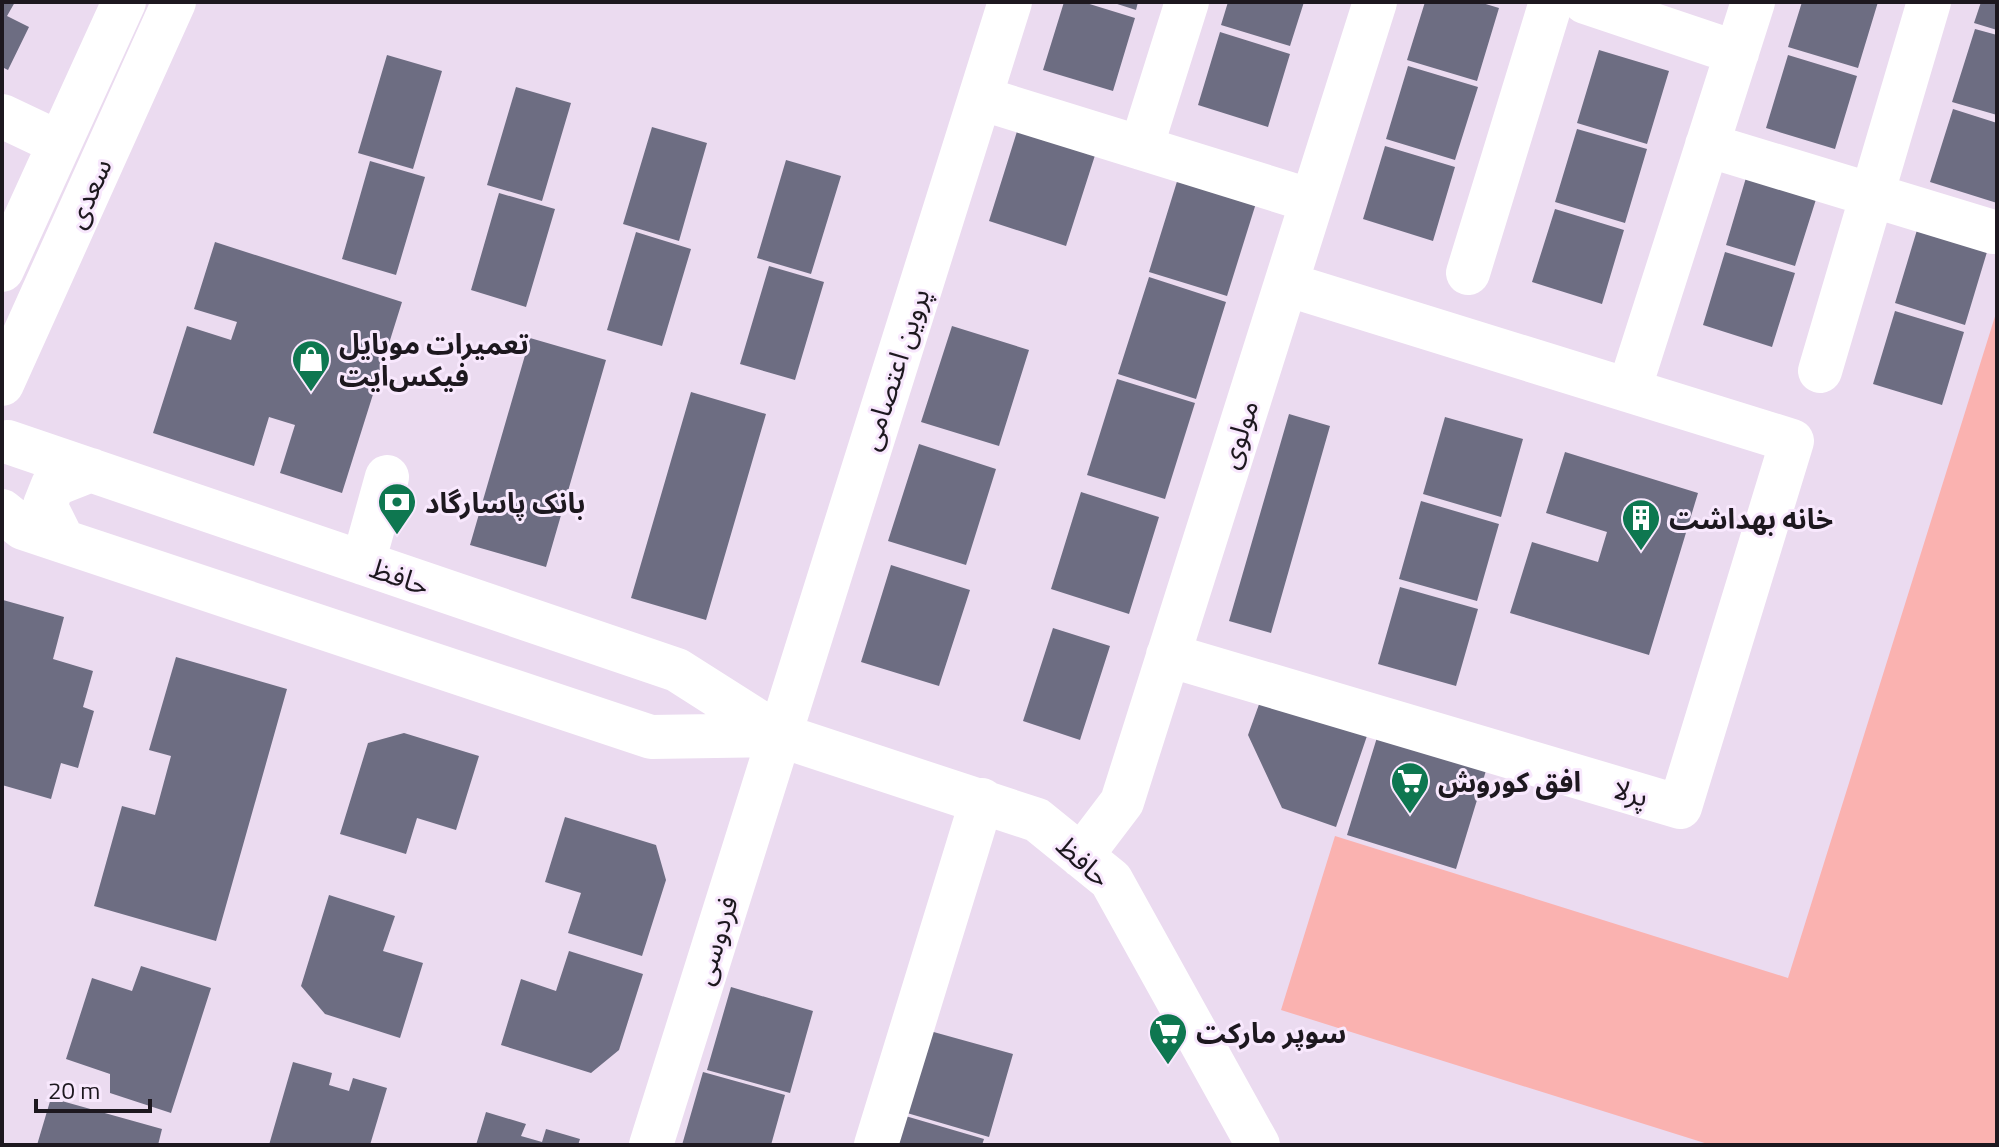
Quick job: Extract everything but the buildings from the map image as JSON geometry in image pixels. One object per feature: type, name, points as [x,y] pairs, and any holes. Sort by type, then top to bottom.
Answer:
[{"type":"street","name":"سعدی","points":[[2,270],[124,2]]},
{"type":"street","name":"سعدی","points":[[2,384],[174,2]]},
{"type":"street","name":"پروین اعتصامی","points":[[779,735],[1010,2]]},
{"type":"street","points":[[1141,148],[1187,2]]},
{"type":"street","name":"مولوی","points":[[1081,856],[1122,802],[1375,2]]},
{"type":"street","points":[[1468,273],[1551,2]]},
{"type":"street","points":[[1585,2],[1737,53]]},
{"type":"street","points":[[1286,284],[1629,390],[1753,2]]},
{"type":"street","points":[[1820,371],[1929,2]]},
{"type":"street","points":[[980,98],[1312,201]]},
{"type":"street","points":[[2,116],[59,143]]},
{"type":"street","points":[[1707,145],[1993,232]]},
{"type":"street","name":"پرلا","points":[[1168,655],[1680,807],[1792,441],[1629,390]]},
{"type":"street","name":"حافظ","points":[[4,448],[91,470],[677,670],[779,735],[1037,820],[1111,880],[1258,1145]]},
{"type":"street","points":[[29,527],[45,505],[53,485],[91,470]]},
{"type":"street","points":[[363,563],[387,477]]},
{"type":"street","name":"حافظ","points":[[29,527],[651,737],[779,735]]},
{"type":"street","points":[[651,737],[678,722],[685,698],[677,670]]},
{"type":"street","name":"فردوسی","points":[[651,1145],[779,735]]},
{"type":"street","points":[[876,1145],[982,800]]},
{"type":"shaded area","points":[[1997,310],[1997,1145],[1711,1145],[1281,1010],[1335,836],[1788,978]]},
{"type":"place","name":"تعمیرات موبایل فیکس‌ایت","points":[[311,393]]},
{"type":"place","name":"بانک پاسارگاد","points":[[397,536]]},
{"type":"place","name":"خانه بهداشت","points":[[1641,552]]},
{"type":"place","name":"افق کوروش","points":[[1410,815]]},
{"type":"place","name":"سوپر مارکت","points":[[1168,1066]]}]
